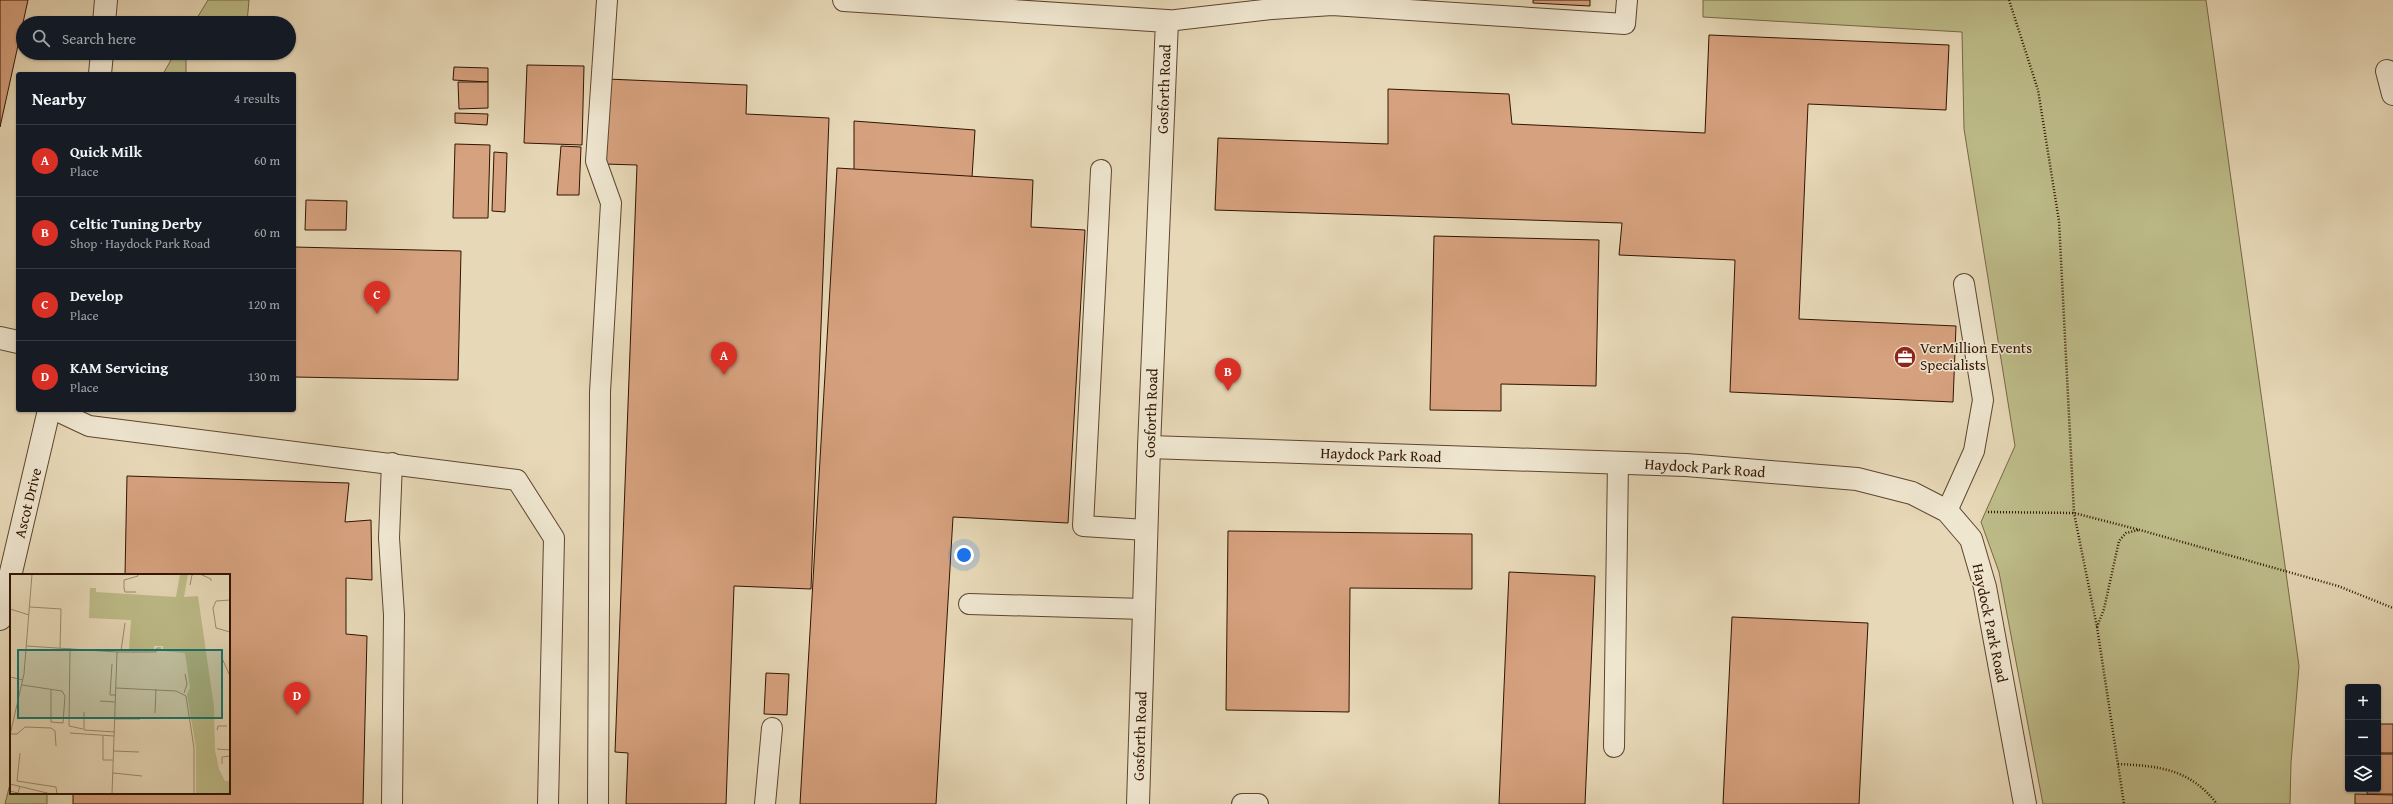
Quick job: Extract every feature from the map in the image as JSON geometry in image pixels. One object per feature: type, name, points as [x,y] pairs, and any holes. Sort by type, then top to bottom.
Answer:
[{"type":"street","points":[[105,16],[106,0]]},
{"type":"street","points":[[844,0],[1167,22]]},
{"type":"street","name":"Gosforth Road","points":[[1138,804],[1149,447],[1167,22]]},
{"type":"street","points":[[100,72],[101,60]]},
{"type":"street","points":[[2387,71],[2393,94]]},
{"type":"street","points":[[0,338],[16,342]]},
{"type":"street","name":"Ascot Drive","points":[[11,574],[49,412]]},
{"type":"street","name":"Haydock Park Road","points":[[1149,447],[1686,465],[1857,479],[1912,493],[1947,511],[1970,539],[1985,587],[2025,804]]},
{"type":"street","name":"Ascot Drive","points":[[0,619],[10,576]]},
{"type":"lane","points":[[598,804],[600,392],[611,203],[596,161],[607,0]]},
{"type":"lane","points":[[1167,22],[1213,8],[1332,5],[1625,24],[1627,0]]},
{"type":"lane","points":[[1101,170],[1083,526],[1146,530]]},
{"type":"lane","points":[[1947,511],[1974,451],[1983,400],[1964,284]]},
{"type":"lane","points":[[59,412],[89,426],[392,463],[517,480],[554,538],[548,804]]},
{"type":"lane","points":[[1614,747],[1618,462]]},
{"type":"lane","points":[[392,463],[389,538],[394,615],[392,804]]},
{"type":"lane","points":[[969,604],[1144,609]]},
{"type":"lane","points":[[765,804],[772,728]]},
{"type":"lane","points":[[1242,804],[1258,804]]},
{"type":"path","points":[[2009,0],[2038,90],[2059,221],[2074,513],[2097,627],[2124,804]]},
{"type":"path","points":[[1947,511],[2074,513],[2140,530],[2338,586],[2393,608]]},
{"type":"path","points":[[2097,627],[2104,609],[2119,540],[2126,533],[2140,530]]},
{"type":"path","points":[[2118,764],[2148,766],[2185,775],[2204,788],[2217,804]]},
{"type":"shaded area","points":[[208,0],[249,0],[248,16],[198,16]]},
{"type":"shaded area","points":[[1703,0],[2206,0],[2299,666],[2291,763],[2290,804],[2043,804],[1999,572],[1981,522],[2015,446],[1964,129],[1962,32],[1703,17]]},
{"type":"shaded area","points":[[171,60],[186,60],[186,72],[164,72]]},
{"type":"shaded area","points":[[10,784],[10,794],[47,794],[47,804],[5,804]]},
{"type":"building","points":[[0,0],[28,0],[24,16],[16,16],[16,54],[0,127]]},
{"type":"building","points":[[1533,0],[1590,0],[1590,6],[1533,3]]},
{"type":"building","points":[[1709,35],[1949,45],[1946,110],[1808,104],[1799,319],[1956,326],[1953,402],[1730,392],[1735,260],[1619,255],[1622,223],[1215,210],[1218,138],[1388,144],[1388,89],[1509,94],[1512,124],[1705,133]]},
{"type":"building","points":[[527,65],[584,66],[582,145],[524,143]]},
{"type":"building","points":[[454,67],[488,68],[488,82],[453,80]]},
{"type":"building","points":[[607,79],[747,85],[746,114],[829,118],[811,589],[734,586],[726,804],[626,804],[628,753],[615,752],[637,165],[604,164]]},
{"type":"building","points":[[458,82],[488,82],[488,108],[459,109]]},
{"type":"building","points":[[455,113],[488,114],[487,125],[455,123]]},
{"type":"building","points":[[854,121],[975,130],[972,177],[854,170]]},
{"type":"building","points":[[455,144],[490,145],[488,218],[453,218]]},
{"type":"building","points":[[561,146],[581,147],[579,195],[557,195]]},
{"type":"building","points":[[494,152],[507,153],[505,212],[492,211]]},
{"type":"building","points":[[837,168],[1033,180],[1031,227],[1085,230],[1068,523],[953,517],[936,804],[800,804]]},
{"type":"building","points":[[306,200],[347,201],[346,230],[305,230]]},
{"type":"building","points":[[1434,236],[1599,240],[1596,386],[1501,384],[1501,411],[1430,410]]},
{"type":"building","points":[[296,247],[461,251],[458,380],[296,377]]},
{"type":"building","points":[[127,476],[349,483],[345,522],[371,520],[372,580],[346,578],[346,634],[367,636],[363,804],[73,804],[73,794],[230,794],[230,574],[125,574]]},
{"type":"building","points":[[1228,531],[1472,534],[1472,589],[1350,588],[1349,712],[1226,710]]},
{"type":"building","points":[[1509,572],[1595,576],[1585,804],[1499,804]]},
{"type":"building","points":[[1732,617],[1868,623],[1859,804],[1723,804]]},
{"type":"building","points":[[766,673],[789,674],[787,715],[764,714]]},
{"type":"building","points":[[2381,724],[2393,724],[2393,753],[2381,753]]},
{"type":"building","points":[[2381,754],[2393,754],[2393,794],[2367,794],[2367,792],[2381,792]]},
{"type":"building","points":[[2355,794],[2393,795],[2393,804],[2355,804]]},
{"type":"place","name":"Develop","points":[[377,314]]},
{"type":"place","name":"VerMillion Events Specialists","points":[[1905,357]]},
{"type":"place","name":"Quick Milk","points":[[724,375]]},
{"type":"place","name":"Celtic Tuning Derby","points":[[1228,391]]},
{"type":"place","name":"KAM Servicing","points":[[297,715]]}]
